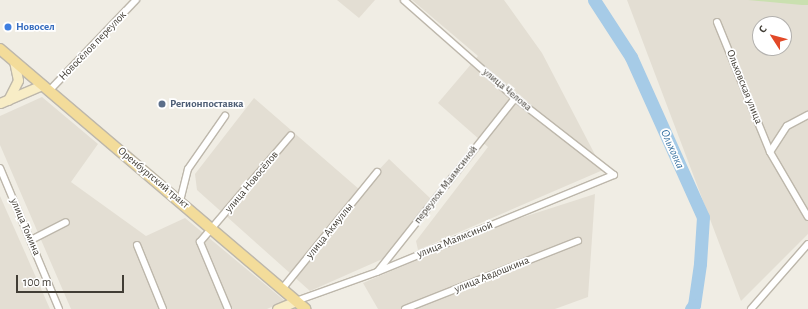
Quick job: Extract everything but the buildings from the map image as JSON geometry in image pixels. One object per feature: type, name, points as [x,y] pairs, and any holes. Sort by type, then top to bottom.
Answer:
[{"type":"main road","name":"Оренбургский тракт","points":[[0,49],[305,309]]},
{"type":"main road","points":[[4,101],[18,80],[14,61]]},
{"type":"main road","points":[[4,101],[45,88]]},
{"type":"main road","points":[[277,309],[296,301]]},
{"type":"street","name":"Новосёлов переулок","points":[[45,88],[136,0]]},
{"type":"street","name":"улица Челова","points":[[404,0],[515,98],[614,175]]},
{"type":"street","name":"Ольховская улица","points":[[717,22],[770,152],[808,217]]},
{"type":"street","name":"переулок Маямсиной","points":[[377,272],[515,98]]},
{"type":"street","points":[[770,152],[787,126],[808,115]]},
{"type":"street","points":[[180,201],[188,169],[225,116]]},
{"type":"street","name":"улица Новосёлов","points":[[228,309],[200,242],[213,229],[291,135]]},
{"type":"street","name":"улица Томина","points":[[0,168],[59,309]]},
{"type":"street","name":"улица Акмуллы","points":[[282,289],[377,172]]},
{"type":"street","name":"улица Маямсиной","points":[[296,301],[377,272],[614,175]]},
{"type":"street","points":[[31,240],[66,222]]},
{"type":"street","name":"улица Авдошкина","points":[[405,309],[578,241]]},
{"type":"street","points":[[751,309],[808,244]]},
{"type":"street","points":[[137,245],[163,309]]},
{"type":"shaded area","points":[[337,0],[375,0],[359,18]]},
{"type":"shaded area","points":[[412,0],[504,0],[542,53],[603,170],[418,250],[416,241],[488,147],[438,103],[478,56]]},
{"type":"shaded area","points":[[627,0],[808,0],[808,234],[741,301]]},
{"type":"shaded area","points":[[42,97],[98,144],[71,182],[146,236],[185,218],[285,301],[267,309],[71,309],[0,145],[0,116]]},
{"type":"shaded area","points":[[254,98],[360,190],[389,159],[431,199],[387,257],[310,291],[197,190],[195,174]]},
{"type":"shaded area","points":[[595,194],[588,297],[555,309],[378,309],[363,283],[502,224]]},
{"type":"shaded area","points":[[0,196],[50,309],[0,309]]},
{"type":"green space","points":[[748,0],[808,0],[808,5],[802,5]]},
{"type":"waterway","name":"Ольховка","points":[[594,0],[631,57],[703,217],[700,264],[694,305],[691,309]]},
{"type":"place","name":"Новосел","points":[[8,27]]},
{"type":"place","name":"Регионпоставка","points":[[162,104]]}]
